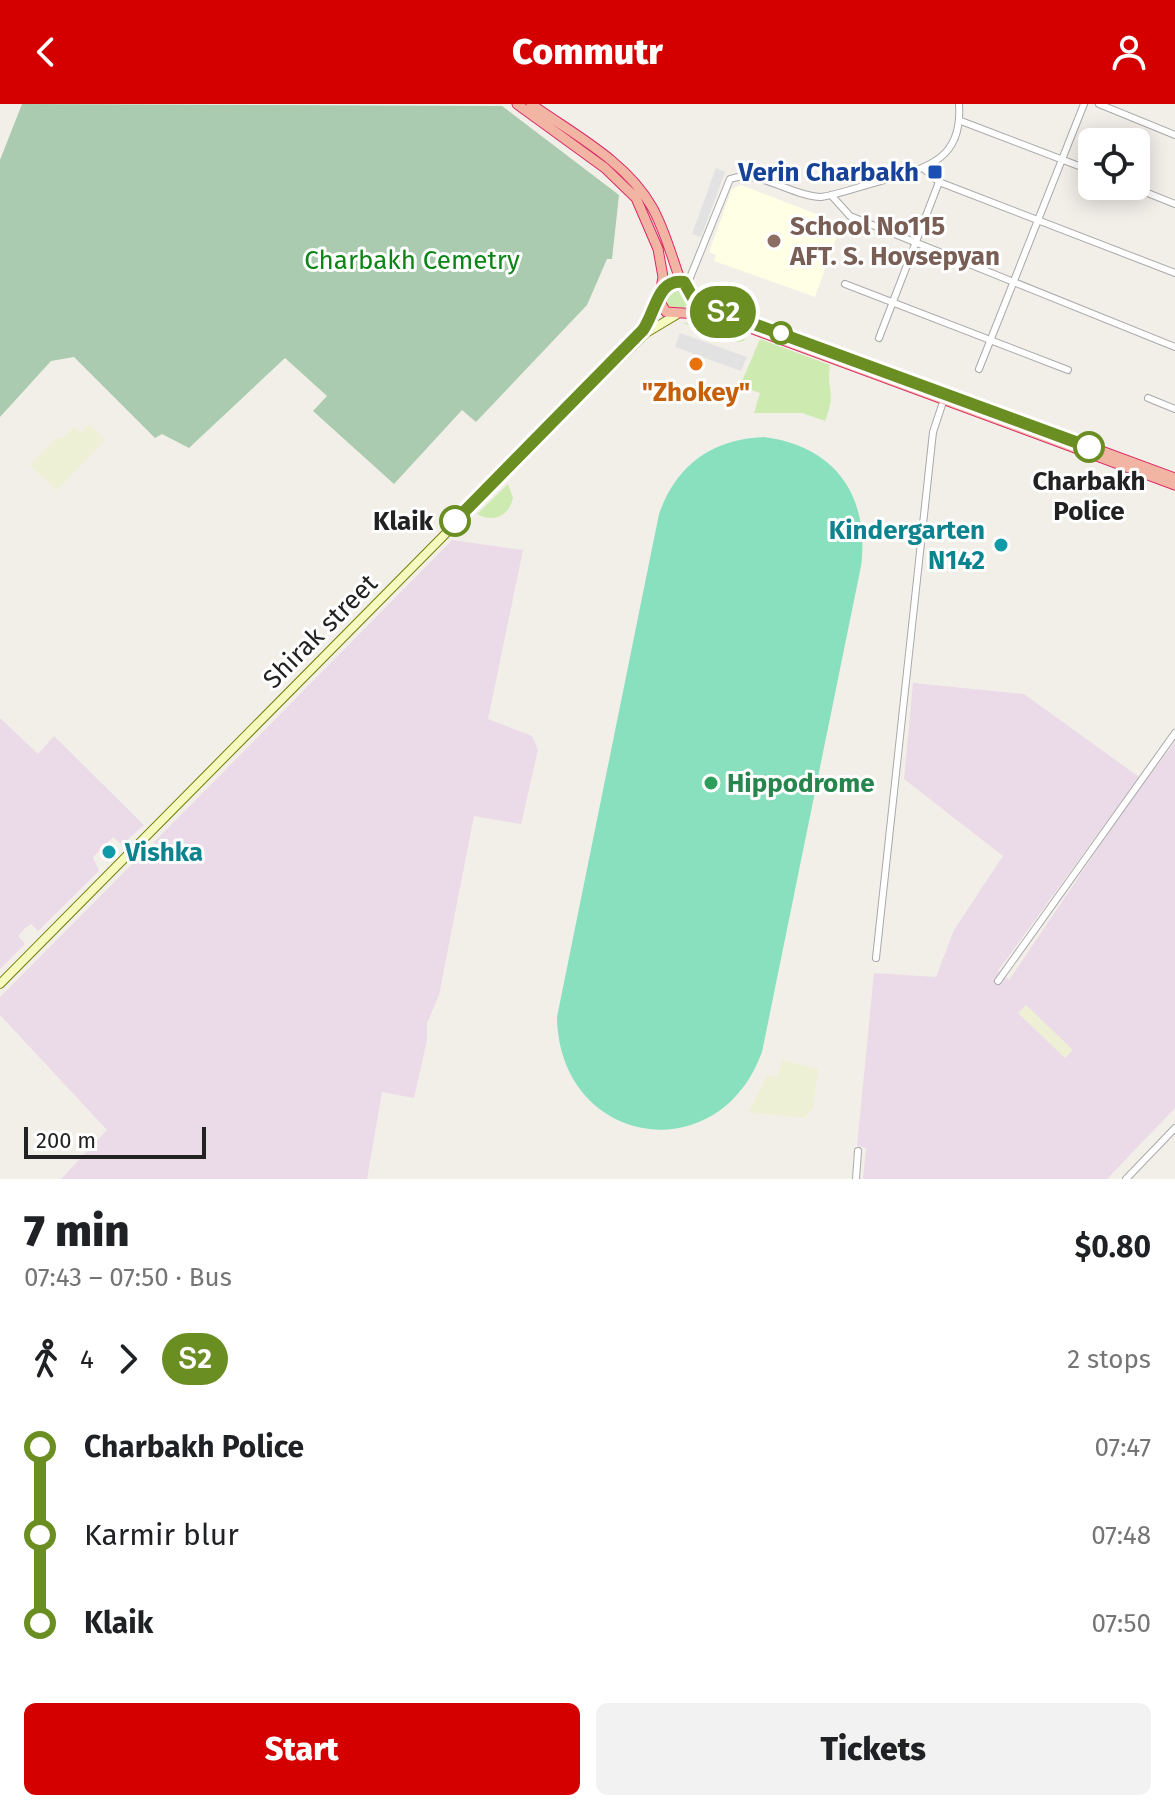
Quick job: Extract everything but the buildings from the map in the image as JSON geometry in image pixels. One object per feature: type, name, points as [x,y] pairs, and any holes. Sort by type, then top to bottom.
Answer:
[{"type":"highway","points":[[517,104],[630,191],[654,235],[663,288],[671,282],[684,283]]},
{"type":"highway","points":[[531,104],[593,147],[637,185],[654,210],[693,298],[716,310],[1175,485]]},
{"type":"highway","name":"Shirak street","points":[[659,300],[663,288]]},
{"type":"highway","points":[[681,313],[693,298]]},
{"type":"highway","points":[[659,300],[663,308],[681,313],[715,315],[1175,478]]},
{"type":"main road","name":"Shirak street","points":[[0,982],[643,330],[659,300]]},
{"type":"main road","name":"Shirak street","points":[[0,982],[646,333],[681,313]]},
{"type":"street","points":[[684,283],[730,179],[750,176],[808,196],[831,195],[924,169],[954,144],[961,121],[959,104]]},
{"type":"street","points":[[979,369],[1084,104]]},
{"type":"street","points":[[1099,104],[1175,135]]},
{"type":"street","points":[[961,121],[1078,166]]},
{"type":"street","points":[[924,169],[939,182],[1175,273]]},
{"type":"street","points":[[879,338],[939,182]]},
{"type":"street","points":[[1150,194],[1175,204]]},
{"type":"street","points":[[831,195],[850,216],[1175,347]]},
{"type":"street","points":[[845,284],[1068,370]]},
{"type":"street","points":[[876,958],[933,432],[944,397]]},
{"type":"street","points":[[1148,398],[1175,409]]},
{"type":"street","points":[[998,981],[1175,733]]},
{"type":"street","points":[[1126,1179],[1175,1128]]},
{"type":"street","points":[[856,1179],[858,1151]]},
{"type":"shaded area","points":[[716,168],[725,172],[701,237],[692,234]]},
{"type":"shaded area","name":"School No115 AFT. S. Hovsepyan","points":[[741,185],[837,222],[839,230],[815,297],[714,261],[716,255],[709,252],[732,189]]},
{"type":"shaded area","points":[[680,333],[747,357],[741,371],[675,347]]},
{"type":"shaded area","points":[[89,424],[105,440],[57,490],[30,465],[58,437],[62,439],[74,427],[81,433]]},
{"type":"shaded area","points":[[452,540],[523,550],[488,719],[532,736],[538,750],[521,824],[474,816],[439,995],[427,1023],[427,1040],[414,1098],[382,1092],[367,1179],[61,1179],[107,1130],[0,1015],[0,997],[145,851],[154,848],[154,842]]},
{"type":"shaded area","points":[[913,683],[1024,694],[1139,777],[998,971],[1009,980],[1134,795],[1175,742],[1175,1108],[1107,1179],[863,1179],[866,1148],[857,1146],[874,973],[936,977],[954,930],[1003,856],[904,779]]},
{"type":"shaded area","points":[[0,718],[38,754],[54,736],[144,825],[122,845],[113,837],[93,857],[99,871],[38,931],[31,924],[25,928],[18,936],[25,944],[0,969]]},
{"type":"shaded area","points":[[1026,1005],[1073,1050],[1065,1058],[1018,1013]]},
{"type":"shaded area","points":[[782,1060],[818,1069],[813,1109],[804,1118],[749,1112],[767,1075],[778,1077]]},
{"type":"green space","name":"Charbakh Cemetry","points":[[22,104],[502,106],[619,195],[612,259],[607,259],[587,305],[476,422],[462,410],[394,484],[313,411],[327,396],[285,358],[189,448],[162,434],[155,438],[74,357],[51,361],[0,417],[0,160]]},
{"type":"green space","points":[[672,286],[682,286],[689,293],[689,303],[682,310],[672,310],[665,303],[665,293]]},
{"type":"green space","points":[[707,321],[746,334],[744,341],[737,342],[683,323]]},
{"type":"green space","points":[[760,339],[830,365],[831,397],[825,421],[802,413],[754,413],[760,393],[740,386]]},
{"type":"green space","name":"Hippodrome","points":[[764,437],[789,442],[810,451],[828,463],[842,479],[853,497],[860,518],[861,566],[762,1052],[741,1091],[712,1116],[678,1128],[644,1128],[611,1117],[584,1094],[565,1061],[557,1017],[659,514],[675,482],[698,458],[728,443]]},
{"type":"green space","points":[[508,484],[513,498],[504,513],[495,518],[477,514]]},
{"type":"bus line","name":"Տ2","points":[[455,521],[643,330],[661,290],[675,281],[684,282],[692,291],[693,298],[716,310],[1089,447]]},
{"type":"place","name":"Verin Charbakh","points":[[935,172]]},
{"type":"place","name":"School No115 AFT. S. Hovsepyan","points":[[774,241]]},
{"type":"place","name":"\"Zhokey\"","points":[[696,364]]},
{"type":"place","name":"Charbakh Police","points":[[1089,447]]},
{"type":"place","name":"Klaik","points":[[455,521]]},
{"type":"place","name":"Kindergarten N142","points":[[1001,545]]},
{"type":"place","name":"Hippodrome","points":[[711,783]]},
{"type":"place","name":"Vishka","points":[[109,852]]}]
